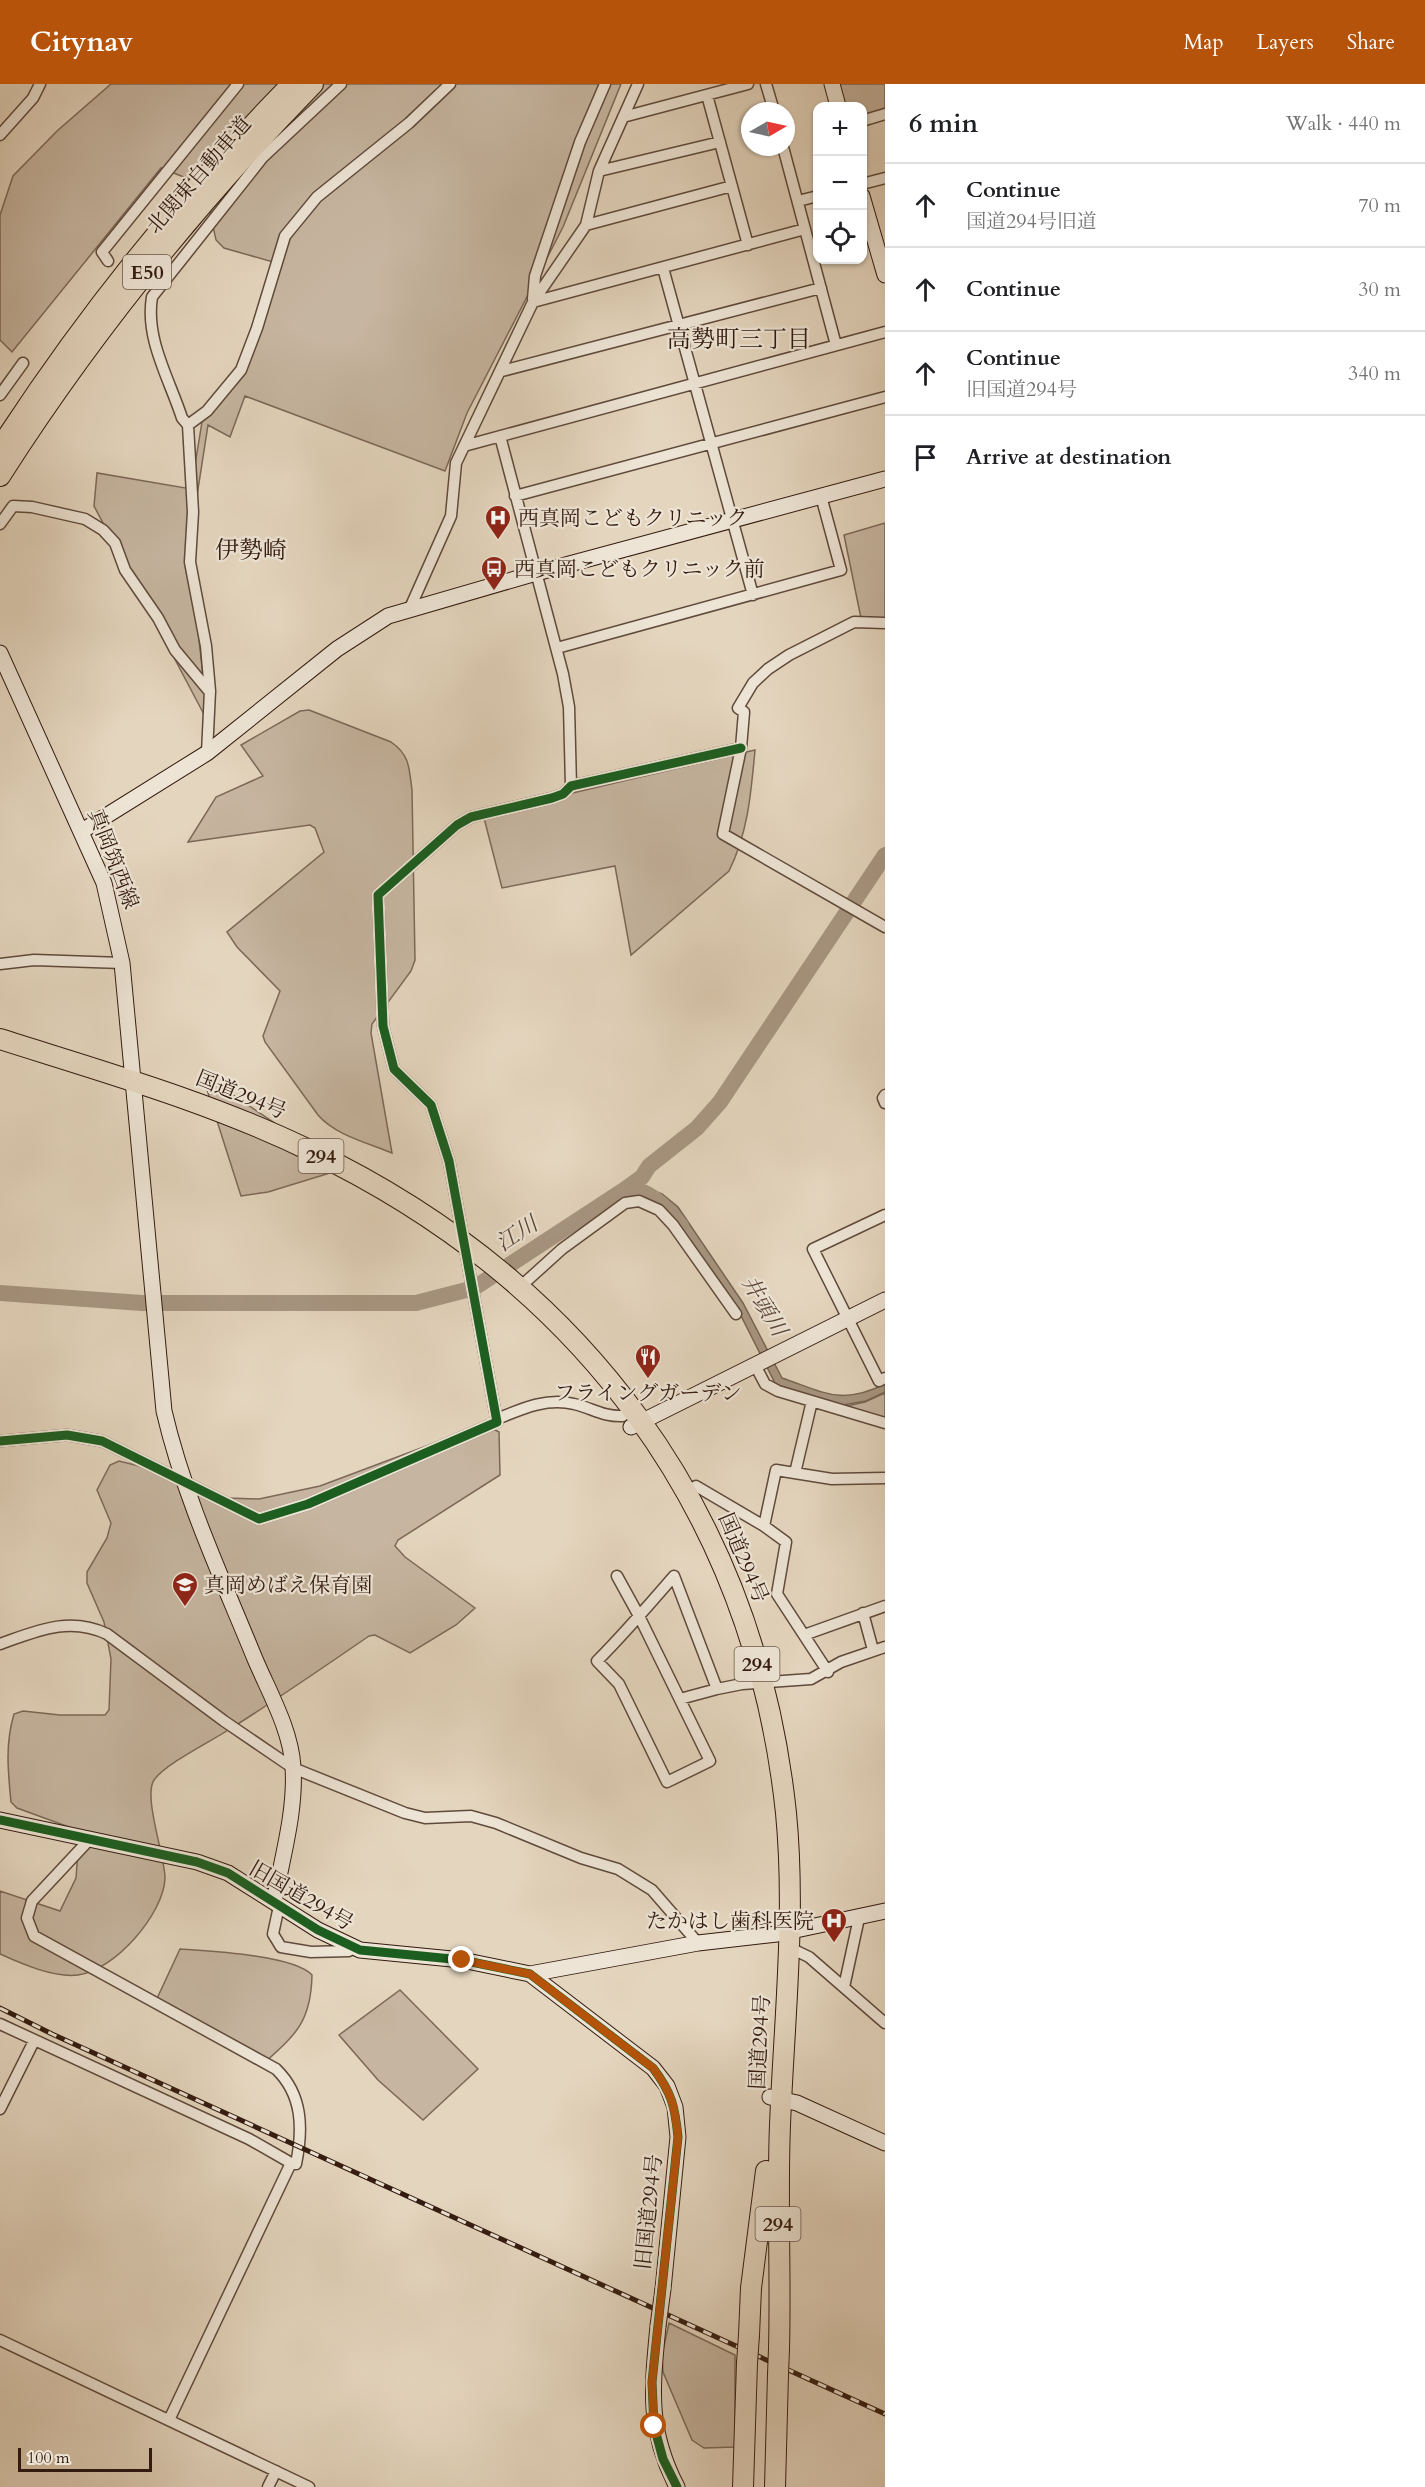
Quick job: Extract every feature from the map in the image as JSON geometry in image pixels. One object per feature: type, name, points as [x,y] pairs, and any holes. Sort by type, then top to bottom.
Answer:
[{"type":"highway","name":"北関東自動車道","points":[[0,448],[104,301],[206,177],[292,84]]},
{"type":"highway","name":"北関東自動車道","points":[[0,476],[57,391],[168,245],[219,185],[313,84]]},
{"type":"highway","name":"国道294号","points":[[0,1039],[133,1087],[308,1160],[388,1203],[464,1248],[482,1271],[514,1286],[587,1353],[632,1422],[708,1559],[758,1683]]},
{"type":"highway","name":"国道294号","points":[[0,1050],[133,1087]]},
{"type":"highway","name":"国道294号","points":[[632,1422],[687,1491],[733,1590],[758,1683],[786,1814],[784,1938],[776,2098],[764,2203],[754,2265],[747,2363],[743,2487]]},
{"type":"highway","name":"国道294号","points":[[775,2487],[779,2349],[776,2098]]},
{"type":"street","points":[[0,135],[33,98],[40,84]]},
{"type":"street","points":[[108,261],[102,252],[238,84]]},
{"type":"street","points":[[207,753],[210,692],[204,636],[190,562],[193,512],[188,425],[182,418],[158,354],[149,318],[152,297],[263,157],[342,84]]},
{"type":"street","points":[[188,425],[207,411],[241,370],[257,328],[285,236],[317,196],[409,123],[450,84]]},
{"type":"street","points":[[533,302],[536,276],[580,142],[605,84]]},
{"type":"street","points":[[410,608],[451,516],[456,463],[502,371],[533,302],[586,225],[598,171],[638,84]]},
{"type":"street","points":[[623,117],[748,84]]},
{"type":"street","points":[[766,84],[771,102]]},
{"type":"street","points":[[832,84],[837,102]]},
{"type":"street","points":[[706,95],[748,245]]},
{"type":"street","points":[[867,119],[885,114]]},
{"type":"street","points":[[598,171],[720,142]]},
{"type":"street","points":[[786,156],[836,345]]},
{"type":"street","points":[[867,183],[885,178]]},
{"type":"street","points":[[586,225],[732,186]]},
{"type":"street","points":[[798,201],[813,197]]},
{"type":"street","points":[[867,209],[881,244],[885,275]]},
{"type":"street","points":[[533,302],[805,229]]},
{"type":"street","points":[[663,268],[753,595]]},
{"type":"street","points":[[141,287],[152,297]]},
{"type":"street","points":[[502,371],[821,288]]},
{"type":"street","points":[[464,446],[885,332]]},
{"type":"street","points":[[0,395],[23,363]]},
{"type":"street","points":[[515,496],[885,397]]},
{"type":"street","points":[[500,436],[557,648],[569,707],[571,786]]},
{"type":"street","points":[[82,831],[207,753],[353,636],[388,616],[536,573],[885,479]]},
{"type":"street","points":[[557,648],[841,570],[821,496]]},
{"type":"street","points":[[0,524],[13,506],[32,507],[86,519],[103,530],[115,543],[125,570],[158,618],[174,650],[210,692]]},
{"type":"street","points":[[885,623],[854,622],[768,669],[749,689],[738,708],[744,712],[741,748],[723,834],[885,927]]},
{"type":"street","name":"真岡筑西線","points":[[0,653],[104,883],[123,963],[164,1412],[183,1481],[275,1709],[287,1741],[293,1768],[293,1790],[277,1904]]},
{"type":"street","points":[[497,1419],[475,1302],[482,1271],[464,1248],[449,1161],[431,1105],[394,1069],[383,1026],[378,895],[457,825],[471,817],[552,798],[563,794],[571,786],[741,748]]},
{"type":"street","points":[[0,964],[34,960],[123,963]]},
{"type":"street","points":[[885,1095],[885,1103]]},
{"type":"street","points":[[514,1286],[625,1203],[639,1201],[659,1210],[673,1225],[736,1314]]},
{"type":"street","points":[[885,1215],[813,1249],[879,1381],[885,1378]]},
{"type":"street","points":[[0,1442],[68,1435],[90,1438],[111,1445],[260,1519],[319,1499],[497,1422],[497,1419],[528,1406],[551,1402],[574,1404],[608,1417],[632,1422],[757,1364],[885,1300]]},
{"type":"street","points":[[757,1364],[765,1384],[885,1423]]},
{"type":"street","points":[[795,1473],[812,1401]]},
{"type":"street","points":[[764,1526],[776,1470],[832,1479],[885,1478]]},
{"type":"street","points":[[687,1491],[696,1486],[764,1526],[786,1542],[777,1594],[828,1672]]},
{"type":"street","points":[[617,1576],[639,1616],[710,1761],[667,1782],[619,1684],[597,1661],[639,1616],[674,1576],[717,1689]]},
{"type":"street","points":[[804,1635],[885,1606]]},
{"type":"street","points":[[862,1613],[873,1650]]},
{"type":"street","points":[[0,1644],[42,1629],[71,1624],[92,1627],[107,1634],[224,1721],[293,1768],[405,1813],[425,1818],[471,1816],[496,1823],[581,1858],[618,1869],[652,1890],[698,1943]]},
{"type":"street","points":[[680,1699],[717,1689],[812,1679],[828,1672],[841,1662],[885,1647]]},
{"type":"street","name":"旧国道294号","points":[[0,1820],[196,1862],[228,1874],[318,1930],[360,1950],[462,1960],[530,1974],[653,2068],[667,2086],[675,2107],[678,2137],[652,2382],[654,2426],[663,2459],[677,2487]]},
{"type":"street","points":[[89,1840],[32,1901],[27,1918],[34,1935],[276,2069],[288,2080],[298,2105],[301,2127],[296,2164]]},
{"type":"street","points":[[277,1904],[273,1934],[281,1947],[311,1952],[349,1952],[352,1946]]},
{"type":"street","points":[[530,1974],[698,1943],[784,1938],[885,1911]]},
{"type":"street","points":[[844,1988],[859,1918]]},
{"type":"street","points":[[784,1938],[885,2023]]},
{"type":"street","points":[[0,2024],[249,2139],[291,2163],[169,2420]]},
{"type":"street","points":[[0,2109],[34,2041]]},
{"type":"street","points":[[776,2098],[797,2103],[885,2143]]},
{"type":"street","points":[[0,2340],[309,2487]]},
{"type":"street","points":[[268,2487],[276,2471]]},
{"type":"shaded area","points":[[111,84],[621,84],[563,227],[467,413],[445,471],[245,396],[230,437],[208,425],[192,528],[196,612],[208,722],[94,506],[97,473],[191,489],[202,422],[232,389],[280,264],[224,248],[216,240],[204,185],[161,168],[12,352],[0,340],[0,215],[13,176],[57,131]]},
{"type":"shaded area","points":[[837,84],[885,84],[885,109],[867,114],[867,102],[842,102]]},
{"type":"shaded area","points":[[885,523],[885,620],[862,623],[844,535]]},
{"type":"shaded area","points":[[309,710],[391,742],[402,752],[409,769],[412,790],[415,960],[411,971],[372,1024],[371,1033],[392,1153],[333,1128],[318,1115],[263,1036],[280,991],[237,947],[227,932],[324,852],[315,828],[310,825],[188,842],[216,797],[263,776],[241,745],[300,711]]},
{"type":"shaded area","points":[[755,750],[745,827],[729,871],[631,955],[615,866],[502,888],[483,814]]},
{"type":"shaded area","points":[[202,1074],[343,1169],[268,1192],[241,1196]]},
{"type":"shaded area","points":[[640,1186],[662,1194],[678,1207],[743,1303],[782,1378],[833,1394],[856,1394],[885,1384],[885,1392],[866,1401],[843,1405],[776,1385],[737,1308],[663,1205],[643,1196],[623,1198]]},
{"type":"shaded area","points":[[885,1393],[885,1425],[842,1407],[865,1402]]},
{"type":"shaded area","points":[[495,1430],[499,1432],[500,1475],[398,1540],[395,1546],[405,1557],[475,1608],[456,1625],[410,1653],[375,1635],[369,1636],[160,1773],[151,1788],[151,1799],[164,1868],[165,1878],[162,1892],[147,1923],[121,1952],[107,1963],[92,1971],[69,1975],[38,1969],[0,1954],[0,1891],[60,1911],[76,1878],[79,1838],[72,1828],[17,1808],[11,1802],[8,1747],[14,1714],[23,1711],[60,1715],[105,1715],[109,1710],[111,1659],[104,1622],[87,1583],[87,1572],[107,1538],[111,1523],[97,1490],[110,1465],[119,1461],[139,1466],[204,1493],[228,1498],[259,1499],[320,1486],[453,1436]]},
{"type":"shaded area","points":[[180,1949],[250,1955],[302,1968],[312,1975],[308,2005],[299,2027],[284,2045],[262,2065],[154,2005]]},
{"type":"shaded area","points":[[400,1990],[478,2069],[423,2120],[378,2080],[339,2035]]},
{"type":"shaded area","points":[[669,2323],[735,2355],[735,2447],[704,2448],[692,2440],[663,2372],[662,2355]]},
{"type":"waterway","name":"江川","points":[[0,1293],[142,1303],[416,1303],[474,1288],[624,1190],[642,1177],[649,1166],[697,1128],[720,1102],[885,855]]},
{"type":"waterway","name":"井頭川","points":[[634,1190],[654,1198],[681,1226]]},
{"type":"railway","points":[[0,2008],[52,2034],[885,2414]]},
{"type":"cycle path","points":[[0,1441],[67,1435],[102,1441],[259,1519],[308,1504],[497,1422],[449,1161],[431,1105],[394,1069],[383,1026],[378,895],[457,825],[471,817],[552,798],[563,794],[571,786],[741,748]]},
{"type":"cycle path","points":[[0,1820],[197,1862],[228,1873],[318,1930],[360,1950],[462,1960],[530,1974],[653,2068],[672,2101],[678,2137],[652,2382],[654,2426],[663,2459],[677,2487]]},
{"type":"place","name":"西真岡こどもクリニック","points":[[498,541]]},
{"type":"place","name":"西真岡こどもクリニック前","points":[[494,592]]},
{"type":"place","name":"フライングガーデン","points":[[648,1380]]},
{"type":"place","name":"真岡めばえ保育園","points":[[185,1608]]},
{"type":"place","name":"たかはし歯科医院","points":[[834,1944]]},
{"type":"district","name":"高勢町三丁目","points":[[739,339]]},
{"type":"district","name":"伊勢崎","points":[[251,550]]},
{"type":"route","points":[[462,1960],[530,1974],[653,2068],[667,2086],[675,2107],[678,2137],[652,2382],[654,2426]]}]
